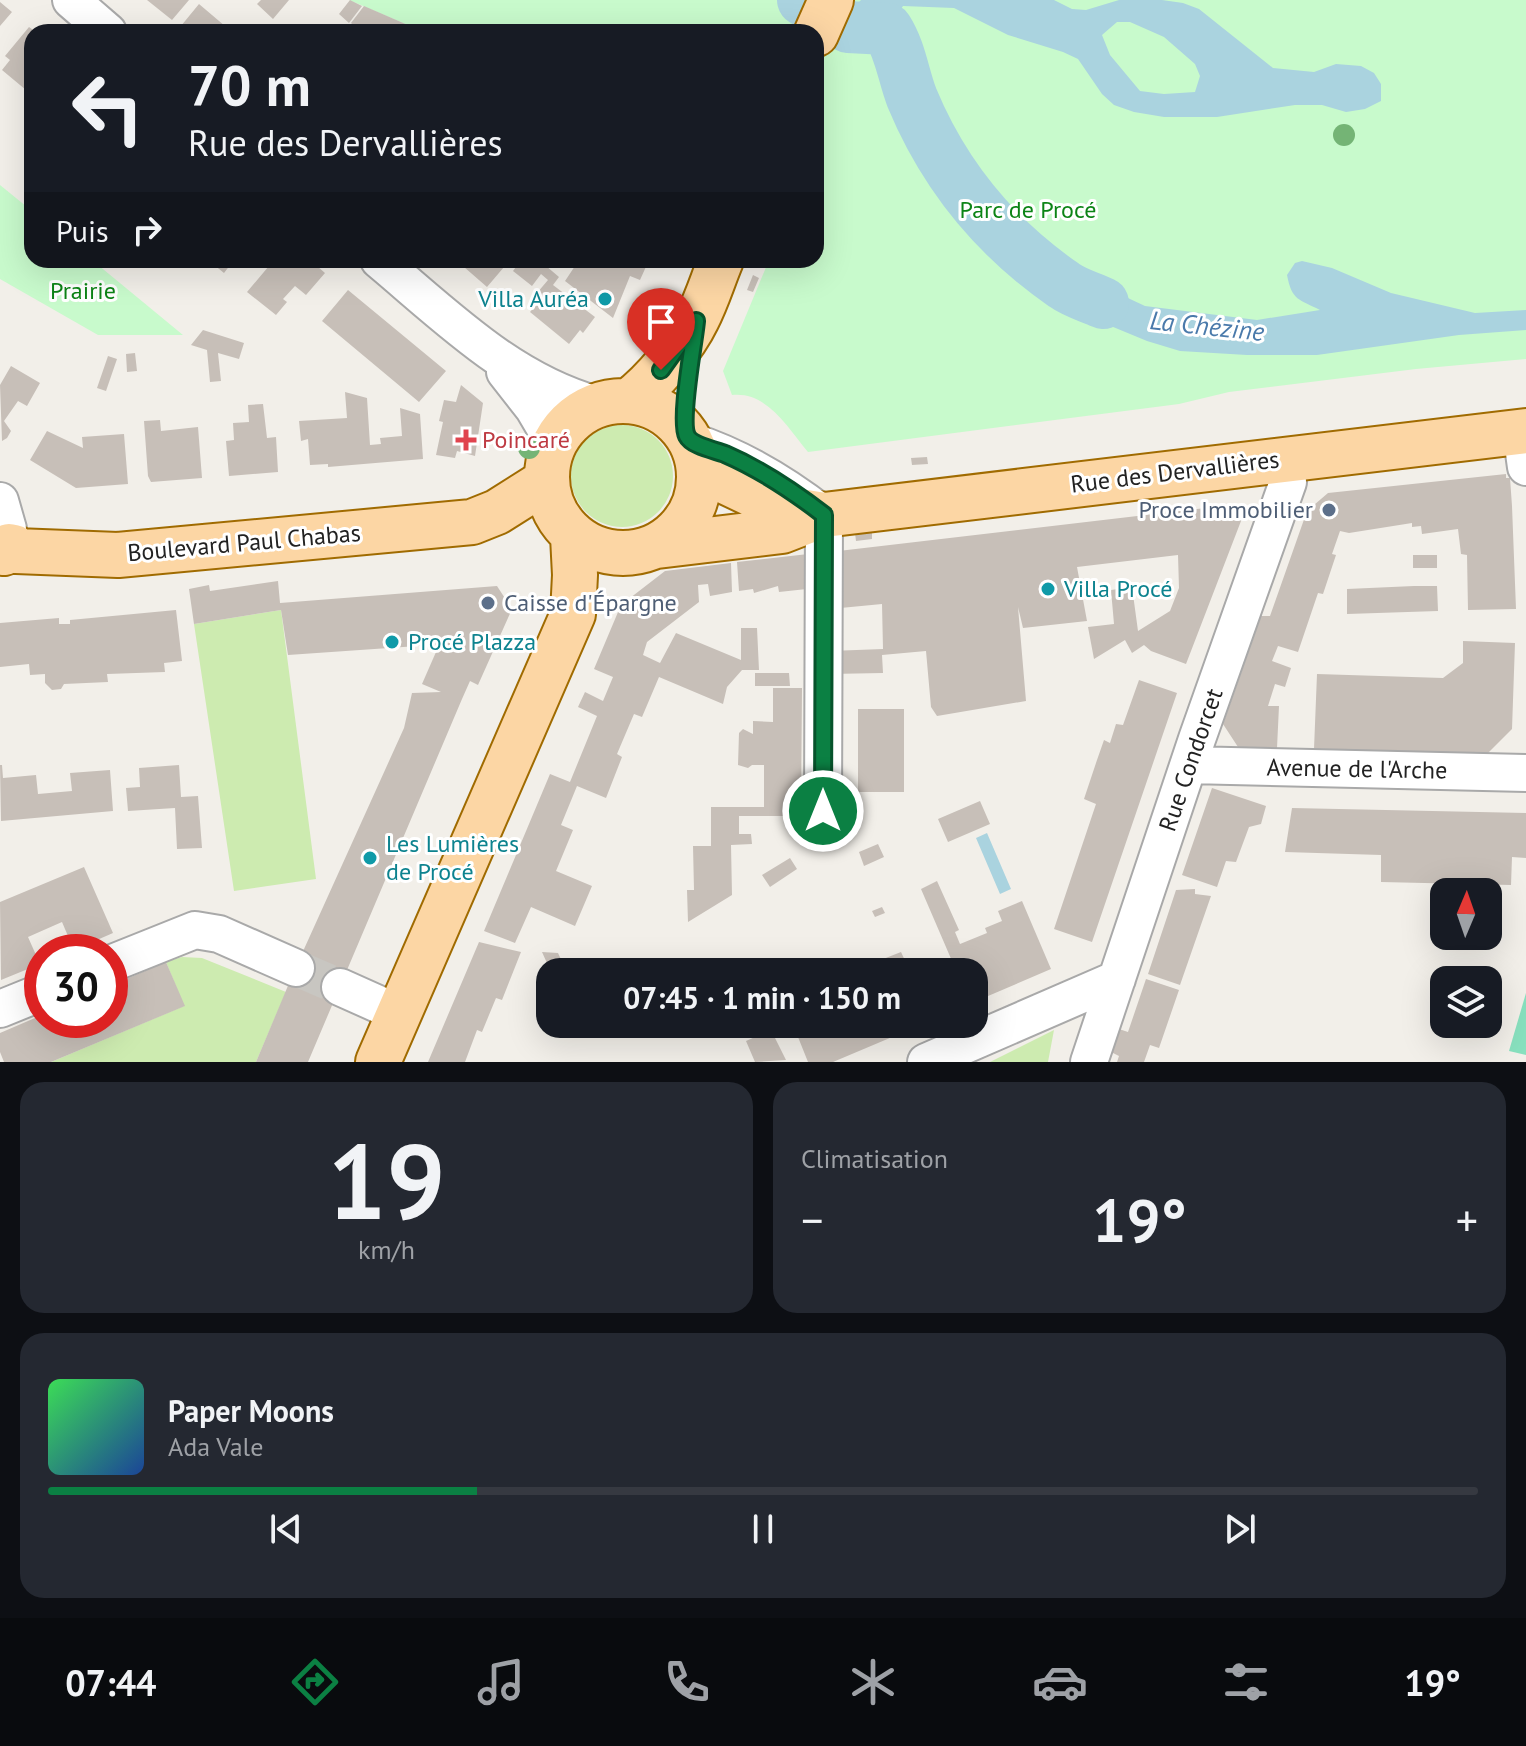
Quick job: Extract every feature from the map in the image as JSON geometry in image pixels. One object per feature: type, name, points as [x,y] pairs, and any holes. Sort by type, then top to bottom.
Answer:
[{"type":"main road","points":[[820,24],[831,0]]},
{"type":"main road","points":[[648,549],[604,552],[572,535],[551,506],[550,462],[568,424],[641,392],[661,370],[696,321],[718,268]]},
{"type":"main road","points":[[573,614],[648,549],[674,534],[692,509],[698,489],[685,411],[696,321]]},
{"type":"main road","points":[[613,403],[661,411],[691,448]]},
{"type":"main road","name":"Rue des Dervallières","points":[[691,448],[781,508],[824,515],[1283,458],[1524,443]]},
{"type":"main road","name":"Boulevard Paul Chabas","points":[[472,522],[497,512],[550,462]]},
{"type":"main road","name":"Rue des Dervallières","points":[[648,549],[782,531],[824,515]]},
{"type":"main road","name":"Boulevard Paul Chabas","points":[[7,551],[118,555],[472,522],[523,532],[572,535]]},
{"type":"main road","points":[[378,1062],[573,614],[575,575],[572,535]]},
{"type":"street","points":[[71,0],[99,24]]},
{"type":"street","points":[[389,268],[492,355],[553,390],[613,403]]},
{"type":"street","points":[[492,355],[534,409],[550,462]]},
{"type":"street","name":"Rue Condorcet","points":[[1089,1062],[1288,482],[1283,458]]},
{"type":"street","points":[[0,501],[8,529],[7,551]]},
{"type":"street","points":[[823,811],[824,515]]},
{"type":"street","name":"Avenue de l'Arche","points":[[1189,765],[1526,773]]},
{"type":"street","points":[[128,957],[195,930],[219,934],[296,968]]},
{"type":"street","points":[[926,1062],[1117,979]]},
{"type":"street","points":[[340,987],[398,1013]]},
{"type":"street","points":[[0,1009],[24,999]]},
{"type":"green space","name":"Parc de Procé","points":[[349,0],[1526,0],[1526,359],[1229,392],[1179,404],[808,452],[766,405],[744,395],[732,395],[723,371],[766,268],[824,268],[824,24],[405,24]]},
{"type":"green space","name":"Prairie","points":[[0,185],[24,204],[24,268],[102,268],[183,335],[98,335],[0,279]]},
{"type":"green space","points":[[622,425],[651,433],[665,447],[673,476],[665,505],[651,519],[622,527],[593,519],[579,505],[571,476],[579,447],[593,433]]},
{"type":"green space","points":[[281,610],[316,879],[234,891],[194,624]]},
{"type":"green space","points":[[182,957],[202,958],[286,992],[256,1062],[51,1062],[108,1038],[128,1038],[128,1030],[184,1006],[166,962]]},
{"type":"green space","points":[[1526,993],[1526,1055],[1509,1051]]},
{"type":"green space","points":[[1054,1030],[1048,1062],[990,1062]]},
{"type":"water","points":[[861,0],[1054,0],[1072,9],[1086,10],[1119,0],[1183,3],[1199,9],[1273,68],[1314,72],[1336,64],[1361,66],[1374,73],[1381,84],[1381,101],[1365,109],[1346,112],[1322,105],[1295,105],[1217,117],[1164,117],[1134,112],[1114,105],[1102,94],[1078,59],[1008,35],[954,8],[903,6],[887,29],[848,27],[853,9]],"holes":[[[1117,22],[1130,22],[1164,37],[1195,64],[1200,76],[1195,92],[1164,94],[1140,91],[1110,55],[1102,35]]]},
{"type":"water","points":[[1302,261],[1332,268],[1391,293],[1475,313],[1526,310],[1526,330],[1459,335],[1317,355],[1180,351],[1089,317],[1063,303],[1032,273],[1053,263],[1145,306],[1257,320],[1320,310],[1298,298],[1291,290],[1287,275],[1295,263]]},
{"type":"water","points":[[987,833],[1011,889],[1000,894],[976,838]]},
{"type":"building","points":[[147,0],[189,0],[172,20]]},
{"type":"building","points":[[261,0],[289,0],[273,19],[257,4]]},
{"type":"building","points":[[350,0],[362,6],[349,23],[339,14]]},
{"type":"building","points":[[0,2],[12,12],[0,26]]},
{"type":"building","points":[[199,4],[223,24],[183,24]]},
{"type":"building","points":[[364,6],[406,24],[352,24]]},
{"type":"building","points":[[24,33],[24,88],[2,70],[10,60],[5,56]]},
{"type":"building","points":[[267,268],[319,268],[325,273],[306,295],[295,286],[283,299],[287,302],[276,315],[247,292]]},
{"type":"building","points":[[465,268],[503,268],[487,287]]},
{"type":"building","points":[[515,268],[548,268],[559,277],[553,285],[595,317],[583,333],[580,330],[569,344],[530,312],[537,304],[531,300],[548,280],[541,274],[532,286],[513,271]]},
{"type":"building","name":"Villa Auréa","points":[[574,268],[645,268],[640,280],[630,276],[613,318],[565,281]]},
{"type":"building","points":[[753,275],[759,278],[753,292],[747,290]]},
{"type":"building","points":[[348,290],[446,371],[419,402],[322,321]]},
{"type":"building","points":[[203,330],[244,343],[239,359],[218,353],[221,381],[210,382],[207,350],[191,345]]},
{"type":"building","points":[[135,353],[137,371],[127,372],[126,354]]},
{"type":"building","points":[[108,356],[117,359],[106,391],[97,388]]},
{"type":"building","points":[[11,366],[40,383],[27,406],[18,401],[4,421],[11,431],[2,441],[0,385]]},
{"type":"building","points":[[461,385],[483,403],[475,456],[457,451],[455,458],[436,455],[444,400],[456,402]]},
{"type":"building","points":[[345,392],[367,398],[370,445],[381,444],[380,438],[402,436],[400,408],[420,414],[423,459],[328,467],[328,464],[310,465],[308,439],[301,441],[299,421],[347,418]]},
{"type":"building","points":[[263,404],[267,438],[276,437],[278,472],[229,476],[226,441],[234,440],[233,423],[249,422],[248,405]]},
{"type":"building","points":[[160,420],[161,431],[198,427],[202,478],[151,482],[144,421]]},
{"type":"building","points":[[47,431],[83,448],[82,437],[124,434],[128,484],[76,488],[30,460]]},
{"type":"building","points":[[927,457],[928,464],[912,465],[911,458]]},
{"type":"building","points":[[1506,474],[1506,478],[1510,478],[1516,609],[1468,610],[1467,555],[1461,554],[1458,529],[1422,534],[1421,526],[1412,527],[1412,523],[1349,533],[1340,531],[1323,594],[1318,593],[1298,652],[1278,646],[1272,661],[1291,668],[1285,687],[1275,684],[1268,706],[1279,706],[1277,748],[1238,747],[1223,724],[1261,616],[1270,616],[1307,511],[1328,493]]},
{"type":"building","points":[[1231,505],[1241,521],[1186,664],[1151,651],[1144,645],[1132,653],[1125,640],[1094,659],[1088,627],[1114,624],[1111,590],[1132,587],[1138,631],[1170,611],[1179,588],[1178,555],[1077,567],[1087,621],[1023,628],[1018,607],[1026,701],[937,716],[931,707],[926,651],[882,655],[883,673],[830,674],[830,651],[883,649],[882,604],[830,609],[830,552]]},
{"type":"building","points":[[872,532],[872,539],[856,541],[855,533]]},
{"type":"building","points":[[817,553],[816,588],[779,592],[778,586],[754,593],[753,589],[739,591],[737,562]]},
{"type":"building","points":[[1413,555],[1437,555],[1437,568],[1413,568]]},
{"type":"building","points":[[731,563],[732,592],[710,596],[708,584],[698,585],[699,602],[647,642],[643,655],[660,663],[676,633],[741,660],[741,628],[757,628],[759,670],[742,670],[727,687],[723,704],[659,677],[642,717],[634,714],[617,754],[622,757],[606,798],[577,786],[561,825],[573,830],[556,871],[592,886],[575,926],[531,907],[515,943],[484,931],[550,774],[570,782],[597,716],[578,707],[585,692],[603,701],[613,677],[594,669],[621,605],[665,571]]},
{"type":"building","points":[[278,581],[280,603],[497,586],[512,609],[478,685],[470,681],[308,1062],[256,1062],[404,728],[412,693],[441,692],[422,684],[436,652],[432,645],[288,655],[281,610],[194,624],[189,589],[209,585],[210,591]]},
{"type":"building","points":[[1437,586],[1438,611],[1347,614],[1347,589]]},
{"type":"building","points":[[176,610],[182,661],[164,663],[165,672],[107,674],[108,682],[64,684],[61,689],[52,690],[45,683],[45,674],[30,675],[29,664],[0,667],[0,623],[59,618],[59,624],[70,624],[70,620]]},
{"type":"building","points":[[1463,641],[1515,643],[1512,729],[1487,754],[1314,749],[1317,674],[1443,678],[1463,663]]},
{"type":"building","points":[[755,673],[789,673],[790,686],[755,686]]},
{"type":"building","points":[[1139,680],[1177,693],[1092,942],[1054,929],[1096,804],[1084,799],[1097,760],[1104,740],[1110,743],[1116,724],[1123,725]]},
{"type":"building","points":[[773,688],[802,688],[801,806],[793,806],[793,816],[739,816],[739,834],[751,834],[752,844],[731,845],[732,895],[688,922],[687,890],[694,890],[693,846],[711,846],[711,807],[764,807],[764,765],[748,768],[738,765],[739,733],[743,729],[753,734],[753,721],[773,722]]},
{"type":"building","points":[[858,709],[904,709],[904,792],[858,792]]},
{"type":"building","points":[[0,765],[3,778],[36,775],[38,794],[72,791],[70,773],[110,770],[113,811],[1,821]]},
{"type":"building","points":[[179,765],[181,797],[198,796],[202,848],[177,849],[175,808],[128,811],[126,788],[140,787],[139,768]]},
{"type":"building","points":[[1212,788],[1266,806],[1261,824],[1249,827],[1236,862],[1226,861],[1217,887],[1182,875]]},
{"type":"building","points":[[980,801],[990,824],[948,842],[938,819]]},
{"type":"building","points":[[1292,808],[1526,813],[1526,858],[1512,857],[1511,885],[1502,885],[1502,878],[1430,878],[1430,883],[1381,882],[1381,855],[1285,852]]},
{"type":"building","points":[[878,844],[884,857],[864,866],[859,852]]},
{"type":"building","points":[[790,858],[797,869],[770,887],[762,875]]},
{"type":"building","points":[[84,867],[113,933],[67,934],[62,922],[35,934],[24,934],[24,971],[1,980],[0,902]]},
{"type":"building","points":[[937,881],[959,930],[955,932],[960,944],[987,933],[985,928],[1002,921],[998,911],[1022,901],[1051,969],[988,996],[988,958],[951,958],[921,889]]},
{"type":"building","points":[[1195,889],[1195,894],[1211,896],[1180,985],[1148,974],[1176,890]]},
{"type":"building","points":[[882,907],[885,913],[875,917],[872,911]]},
{"type":"building","points":[[479,942],[521,952],[502,1000],[496,998],[482,1032],[477,1030],[465,1062],[428,1062]]},
{"type":"building","points":[[542,952],[558,953],[560,958],[545,958]]},
{"type":"building","points":[[901,952],[904,958],[886,958]]},
{"type":"building","points":[[166,962],[185,1006],[128,1030],[128,978]]},
{"type":"building","points":[[1146,979],[1179,990],[1159,1048],[1150,1045],[1144,1062],[1117,1062],[1119,1056],[1111,1052],[1119,1029],[1128,1032]]},
{"type":"building","points":[[24,1023],[24,1038],[108,1038],[51,1062],[4,1062],[0,1052],[0,1033]]},
{"type":"building","points":[[775,1038],[786,1060],[755,1062],[746,1041]]},
{"type":"building","points":[[798,1038],[890,1038],[833,1062],[808,1062]]},
{"type":"waterway","name":"La Chézine","points":[[803,0],[848,27],[887,29],[925,126],[974,203],[1039,267],[1068,288],[1103,303]]},
{"type":"tunnel","points":[[296,968],[340,987]]},
{"type":"place","name":"Villa Auréa","points":[[605,299]]},
{"type":"place","name":"Poincaré","points":[[466,440]]},
{"type":"place","name":"Proce Immobilier","points":[[1329,510]]},
{"type":"place","name":"Villa Procé","points":[[1048,589]]},
{"type":"place","name":"Caisse d'Épargne","points":[[488,603]]},
{"type":"place","name":"Procé Plazza","points":[[392,642]]},
{"type":"place","name":"Les Lumières de Procé","points":[[370,858]]},
{"type":"route","points":[[661,370],[696,321],[685,411],[685,433],[690,441],[730,456],[786,485],[824,515],[823,811]]}]
